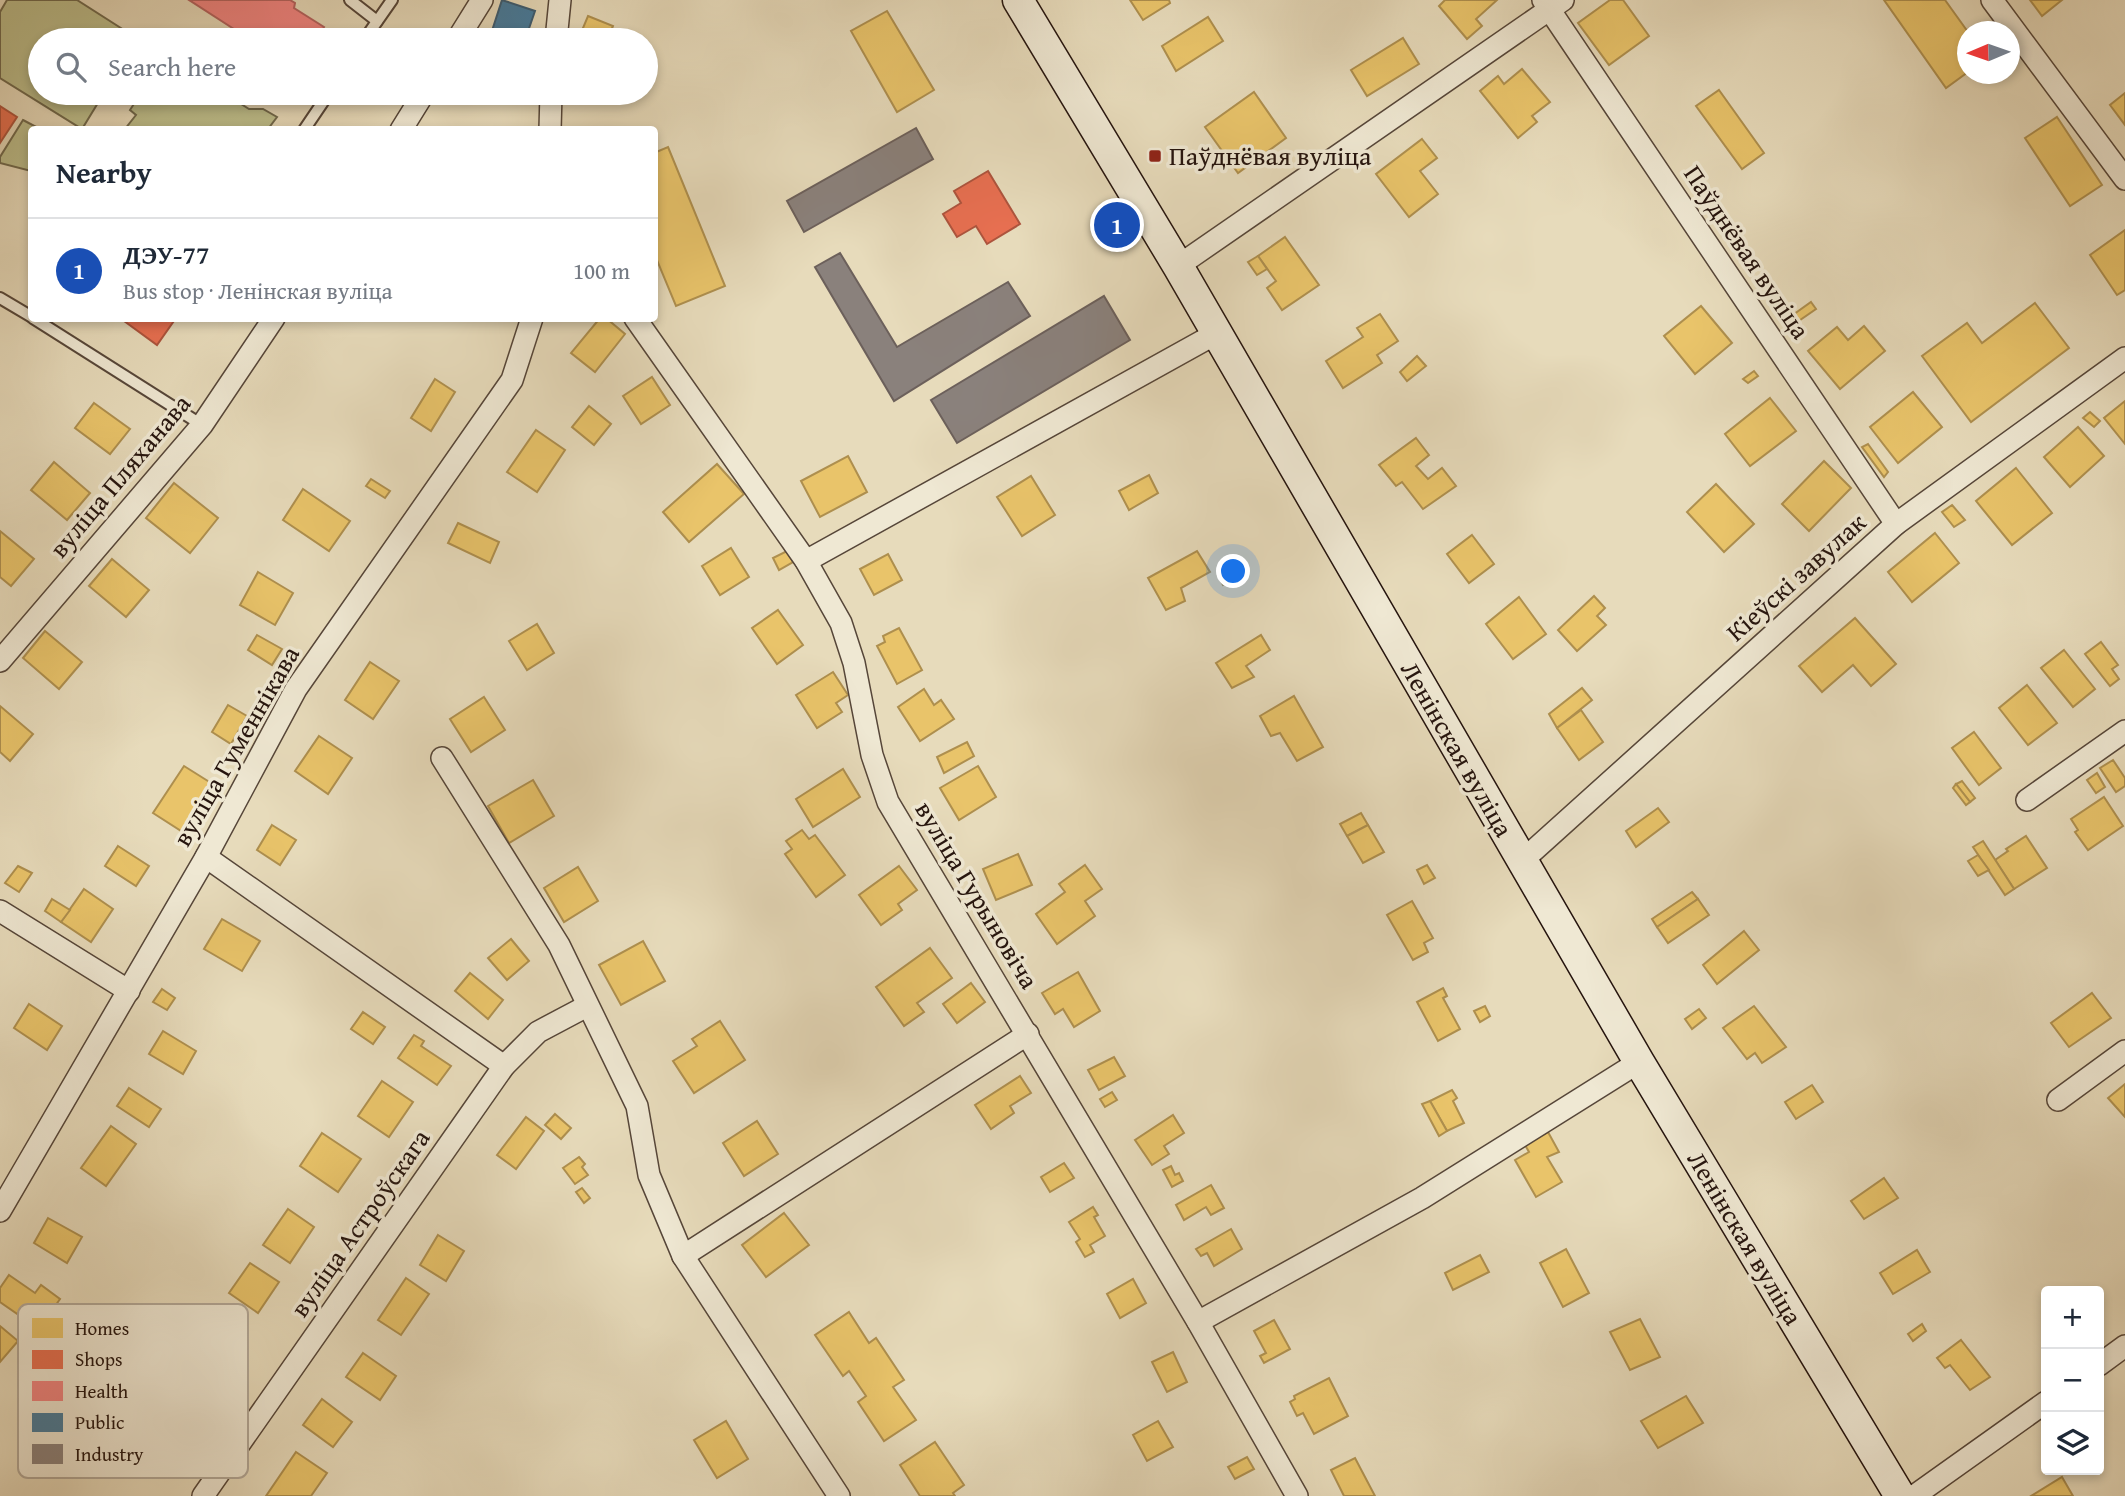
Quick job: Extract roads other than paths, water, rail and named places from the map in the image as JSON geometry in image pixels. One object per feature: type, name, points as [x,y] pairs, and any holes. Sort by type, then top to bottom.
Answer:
[{"type":"main road","name":"Ленінская вуліца","points":[[1018,0],[1178,266],[1639,1062],[1900,1496]]},
{"type":"street","points":[[464,28],[482,0]]},
{"type":"street","points":[[557,28],[560,0]]},
{"type":"street","points":[[1992,0],[2125,179]]},
{"type":"street","name":"Паўднёвая вуліца","points":[[1178,266],[1552,4],[1896,524]]},
{"type":"street","points":[[403,126],[417,105]]},
{"type":"street","points":[[550,126],[551,105]]},
{"type":"street","name":"вуліца Пляханава","points":[[0,661],[202,425],[271,322]]},
{"type":"street","name":"вуліца Гуменнікава","points":[[0,1211],[206,857],[296,689],[512,380],[531,322]]},
{"type":"street","name":"вуліца Гурыновіча","points":[[638,322],[806,561],[841,623],[854,663],[872,755],[888,802],[1198,1322],[1297,1496]]},
{"type":"street","points":[[806,561],[1217,333]]},
{"type":"street","name":"Кіеўскі завулак","points":[[1522,861],[1896,524],[2125,358]]},
{"type":"street","points":[[2027,800],[2125,731]]},
{"type":"street","points":[[442,758],[559,945],[637,1105],[649,1175],[683,1256],[839,1496]]},
{"type":"street","points":[[206,857],[504,1066]]},
{"type":"street","points":[[0,911],[130,991]]},
{"type":"street","name":"вуліца Астроўскага","points":[[248,1432],[504,1066],[538,1032],[587,1006]]},
{"type":"street","points":[[683,1256],[1028,1034]]},
{"type":"street","points":[[2059,1100],[2125,1051]]},
{"type":"street","points":[[1198,1322],[1422,1198],[1639,1062]]},
{"type":"street","points":[[2104,1361],[2125,1346]]},
{"type":"street","points":[[1914,1496],[2041,1406]]},
{"type":"street","name":"вуліца Астроўскага","points":[[203,1496],[216,1478]]},
{"type":"lane","points":[[350,0],[377,20]]},
{"type":"lane","points":[[372,28],[392,0]]},
{"type":"lane","points":[[307,126],[321,105]]},
{"type":"lane","points":[[0,298],[28,316]]},
{"type":"lane","points":[[38,322],[202,425]]},
{"type":"place","name":"Паўднёвая вуліца","points":[[1155,156]]},
{"type":"place","name":"ДЭУ-77","points":[[1117,225]]}]
